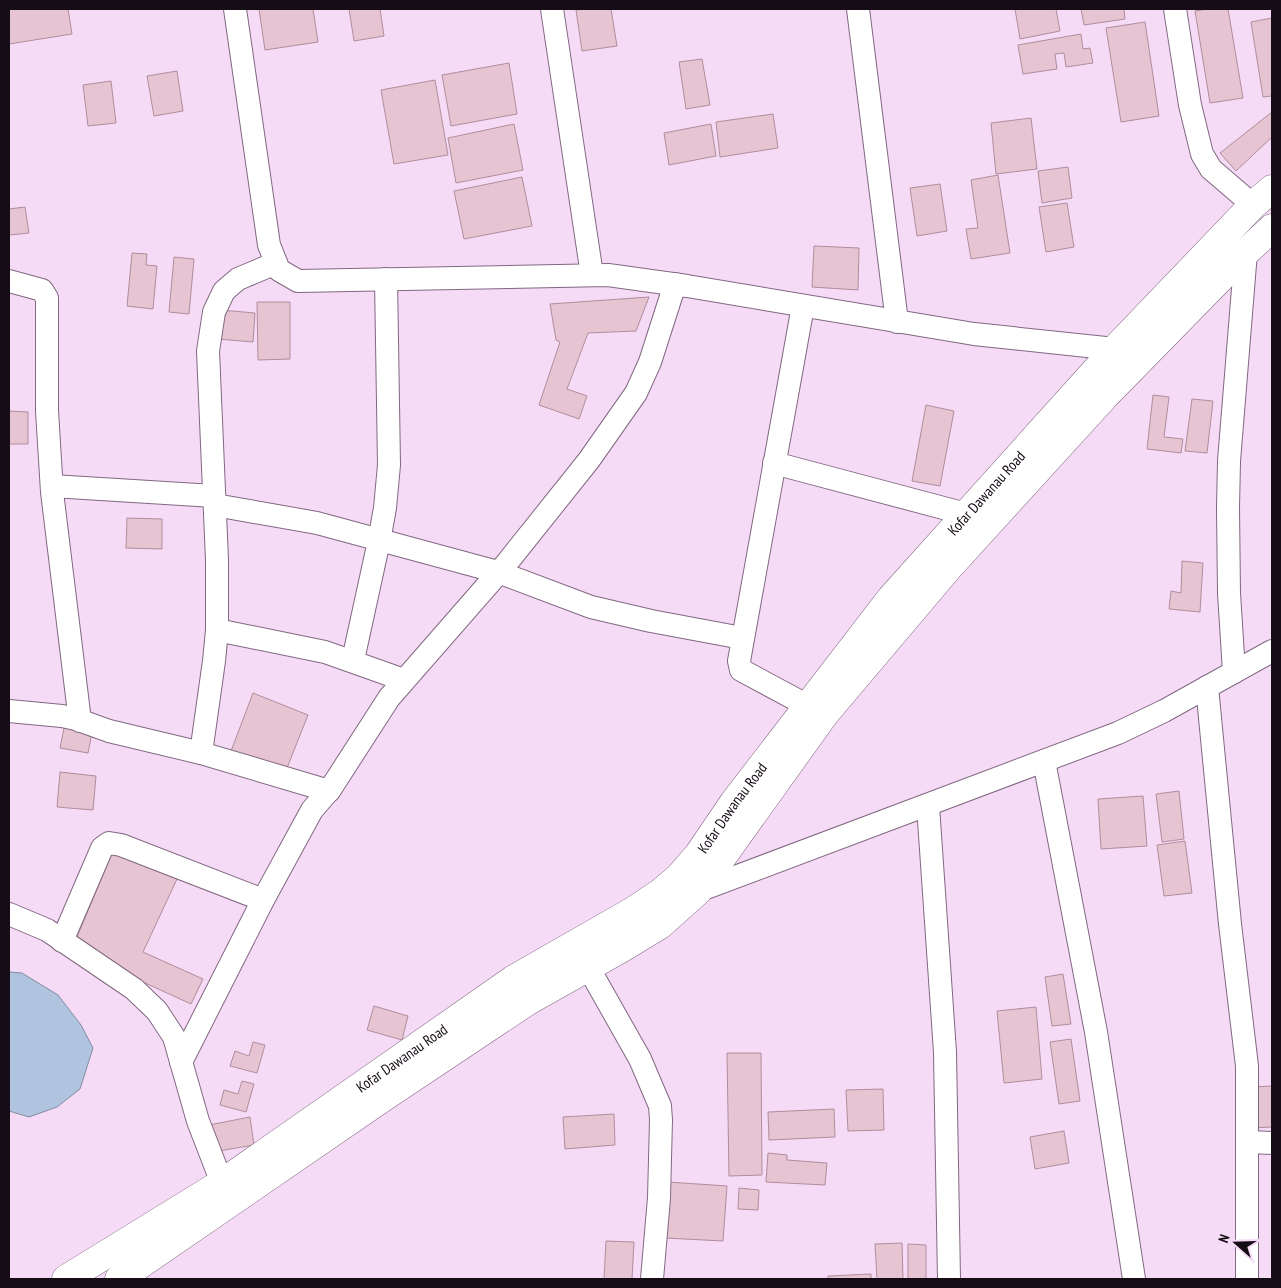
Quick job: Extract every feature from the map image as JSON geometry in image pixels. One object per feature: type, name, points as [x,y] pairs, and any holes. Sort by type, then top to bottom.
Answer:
[{"type":"street","points":[[235,9],[269,245],[279,270],[298,281],[608,275],[675,284],[974,334],[1115,349]]},
{"type":"street","points":[[552,9],[592,275]]},
{"type":"street","points":[[858,9],[897,322]]},
{"type":"street","points":[[1175,9],[1190,105],[1202,154],[1211,168],[1263,197]]},
{"type":"street","name":"Kofar Dawanau Road","points":[[66,1279],[222,1183],[521,990],[632,911],[660,894],[679,877],[698,855],[734,802],[891,598],[1115,349],[1263,197]]},
{"type":"street","name":"Kofar Dawanau Road","points":[[521,990],[588,967],[660,925],[698,891],[824,716],[950,566],[1105,396],[1246,252],[1272,228]]},
{"type":"street","points":[[1234,672],[1229,593],[1228,508],[1246,252]]},
{"type":"street","points":[[201,754],[217,630],[215,500],[208,351],[214,312],[224,291],[238,279],[276,263]]},
{"type":"street","points":[[353,660],[379,541],[390,465],[386,279]]},
{"type":"street","points":[[9,281],[42,290],[47,298],[48,411],[52,486],[80,721]]},
{"type":"street","points":[[181,1062],[263,900],[312,810],[329,791],[389,698],[498,572],[589,460],[636,393],[650,362],[675,284]]},
{"type":"street","points":[[803,306],[739,661],[741,670],[808,706]]},
{"type":"street","points":[[774,463],[966,514]]},
{"type":"street","points":[[52,486],[215,500],[317,523],[498,572],[591,607],[651,621],[742,638]]},
{"type":"street","points":[[217,630],[325,652],[353,660],[404,680]]},
{"type":"street","points":[[698,891],[1118,733],[1164,711],[1272,651]]},
{"type":"street","points":[[1207,688],[1230,924],[1247,1066],[1247,1279]]},
{"type":"street","points":[[9,712],[62,716],[329,791]]},
{"type":"street","points":[[1044,761],[1096,1032],[1134,1279]]},
{"type":"street","points":[[928,806],[945,1052],[949,1279]]},
{"type":"street","points":[[62,941],[102,848],[109,843],[122,845],[263,900]]},
{"type":"street","points":[[9,914],[47,930],[134,989],[157,1011],[174,1037],[198,1121],[222,1183]]},
{"type":"street","points":[[588,967],[640,1060],[660,1106],[659,1198],[652,1279]]},
{"type":"street","points":[[128,1277],[384,1097],[521,990]]},
{"type":"street","points":[[1248,1142],[1272,1143]]},
{"type":"water","points":[[9,972],[22,973],[58,995],[81,1025],[93,1048],[80,1089],[57,1107],[29,1117],[9,1111]]},
{"type":"building","points":[[9,9],[68,9],[72,34],[9,44]]},
{"type":"building","points":[[259,9],[313,9],[318,42],[265,50]]},
{"type":"building","points":[[349,9],[380,9],[384,36],[354,41]]},
{"type":"building","points":[[611,9],[617,46],[582,51],[576,10]]},
{"type":"building","points":[[1015,9],[1056,9],[1060,31],[1020,39]]},
{"type":"building","points":[[1081,9],[1124,9],[1125,19],[1084,25]]},
{"type":"building","points":[[1228,9],[1243,98],[1210,103],[1195,11]]},
{"type":"building","points":[[1272,18],[1272,96],[1263,97],[1251,22]]},
{"type":"building","points":[[1145,22],[1159,116],[1121,122],[1106,28]]},
{"type":"building","points":[[1081,34],[1083,49],[1090,48],[1093,63],[1066,67],[1064,53],[1055,54],[1057,69],[1023,74],[1018,45]]},
{"type":"building","points":[[702,59],[710,105],[686,109],[679,62]]},
{"type":"building","points":[[509,63],[517,114],[451,126],[442,75]]},
{"type":"building","points":[[177,71],[183,111],[154,116],[147,76]]},
{"type":"building","points":[[435,80],[448,155],[394,164],[381,90]]},
{"type":"building","points":[[111,81],[116,123],[88,126],[83,85]]},
{"type":"building","points":[[1272,112],[1272,137],[1236,171],[1220,153]]},
{"type":"building","points":[[773,114],[778,148],[720,157],[716,122]]},
{"type":"building","points":[[1031,118],[1037,169],[996,174],[991,123]]},
{"type":"building","points":[[514,124],[523,170],[456,183],[448,138]]},
{"type":"building","points":[[711,124],[716,156],[669,165],[664,133]]},
{"type":"building","points":[[1068,167],[1072,198],[1042,203],[1038,171]]},
{"type":"building","points":[[998,175],[1010,253],[971,259],[966,229],[978,228],[971,180]]},
{"type":"building","points":[[522,177],[532,226],[464,239],[454,191]]},
{"type":"building","points":[[940,184],[947,231],[917,236],[910,188]]},
{"type":"building","points":[[1067,203],[1074,247],[1046,252],[1039,207]]},
{"type":"building","points":[[25,207],[29,233],[9,235],[9,209]]},
{"type":"building","points":[[814,246],[859,248],[858,290],[812,287]]},
{"type":"building","points":[[132,253],[147,254],[146,265],[157,266],[153,309],[127,306]]},
{"type":"building","points":[[174,257],[194,259],[189,314],[169,312]]},
{"type":"building","points":[[649,297],[636,331],[588,333],[567,389],[587,396],[579,419],[539,405],[560,342],[556,340],[550,304]]},
{"type":"building","points":[[257,302],[290,302],[290,359],[258,360]]},
{"type":"building","points":[[221,310],[255,313],[253,342],[218,339]]},
{"type":"building","points":[[1153,395],[1169,397],[1164,437],[1183,439],[1181,453],[1147,449]]},
{"type":"building","points":[[1192,399],[1213,401],[1207,453],[1185,451]]},
{"type":"building","points":[[926,405],[954,411],[940,486],[912,481]]},
{"type":"building","points":[[9,411],[28,412],[28,444],[9,444]]},
{"type":"building","points":[[127,518],[162,519],[162,549],[126,548]]},
{"type":"building","points":[[1182,561],[1203,563],[1200,612],[1169,609],[1171,591],[1181,593]]},
{"type":"building","points":[[253,693],[308,715],[285,773],[231,751]]},
{"type":"building","points":[[65,723],[93,728],[88,753],[60,748]]},
{"type":"building","points":[[60,772],[96,776],[93,810],[57,807]]},
{"type":"building","points":[[1179,791],[1184,839],[1162,842],[1156,794]]},
{"type":"building","points":[[1143,796],[1147,846],[1101,849],[1098,799]]},
{"type":"building","points":[[1185,841],[1192,893],[1164,896],[1157,845]]},
{"type":"building","points":[[113,851],[177,879],[143,952],[203,979],[191,1004],[132,977],[77,937]]},
{"type":"building","points":[[1063,974],[1071,1024],[1052,1026],[1045,977]]},
{"type":"building","points":[[374,1006],[408,1016],[402,1040],[367,1030]]},
{"type":"building","points":[[1036,1007],[1042,1079],[1004,1083],[997,1011]]},
{"type":"building","points":[[1071,1039],[1080,1101],[1059,1104],[1050,1042]]},
{"type":"building","points":[[253,1042],[265,1045],[257,1073],[230,1066],[235,1051],[249,1056]]},
{"type":"building","points":[[727,1053],[761,1053],[762,1175],[729,1176]]},
{"type":"building","points":[[242,1081],[254,1084],[246,1112],[220,1105],[224,1090],[238,1094]]},
{"type":"building","points":[[1272,1086],[1272,1127],[1252,1128],[1251,1087]]},
{"type":"building","points":[[883,1089],[884,1130],[848,1131],[846,1090]]},
{"type":"building","points":[[834,1109],[835,1137],[769,1140],[768,1112]]},
{"type":"building","points":[[614,1114],[615,1145],[565,1149],[563,1117]]},
{"type":"building","points":[[250,1117],[254,1145],[213,1152],[209,1125]]},
{"type":"building","points":[[1064,1131],[1069,1163],[1035,1169],[1030,1137]]},
{"type":"building","points":[[768,1153],[787,1155],[787,1160],[827,1163],[825,1185],[766,1182]]},
{"type":"building","points":[[668,1182],[727,1186],[723,1241],[665,1238]]},
{"type":"building","points":[[739,1188],[759,1190],[758,1210],[738,1209]]},
{"type":"building","points":[[606,1241],[634,1242],[632,1279],[604,1279]]},
{"type":"building","points":[[902,1243],[903,1279],[877,1279],[875,1244]]},
{"type":"building","points":[[908,1244],[926,1245],[926,1279],[908,1279]]},
{"type":"building","points":[[871,1274],[871,1279],[828,1279],[828,1276]]}]
